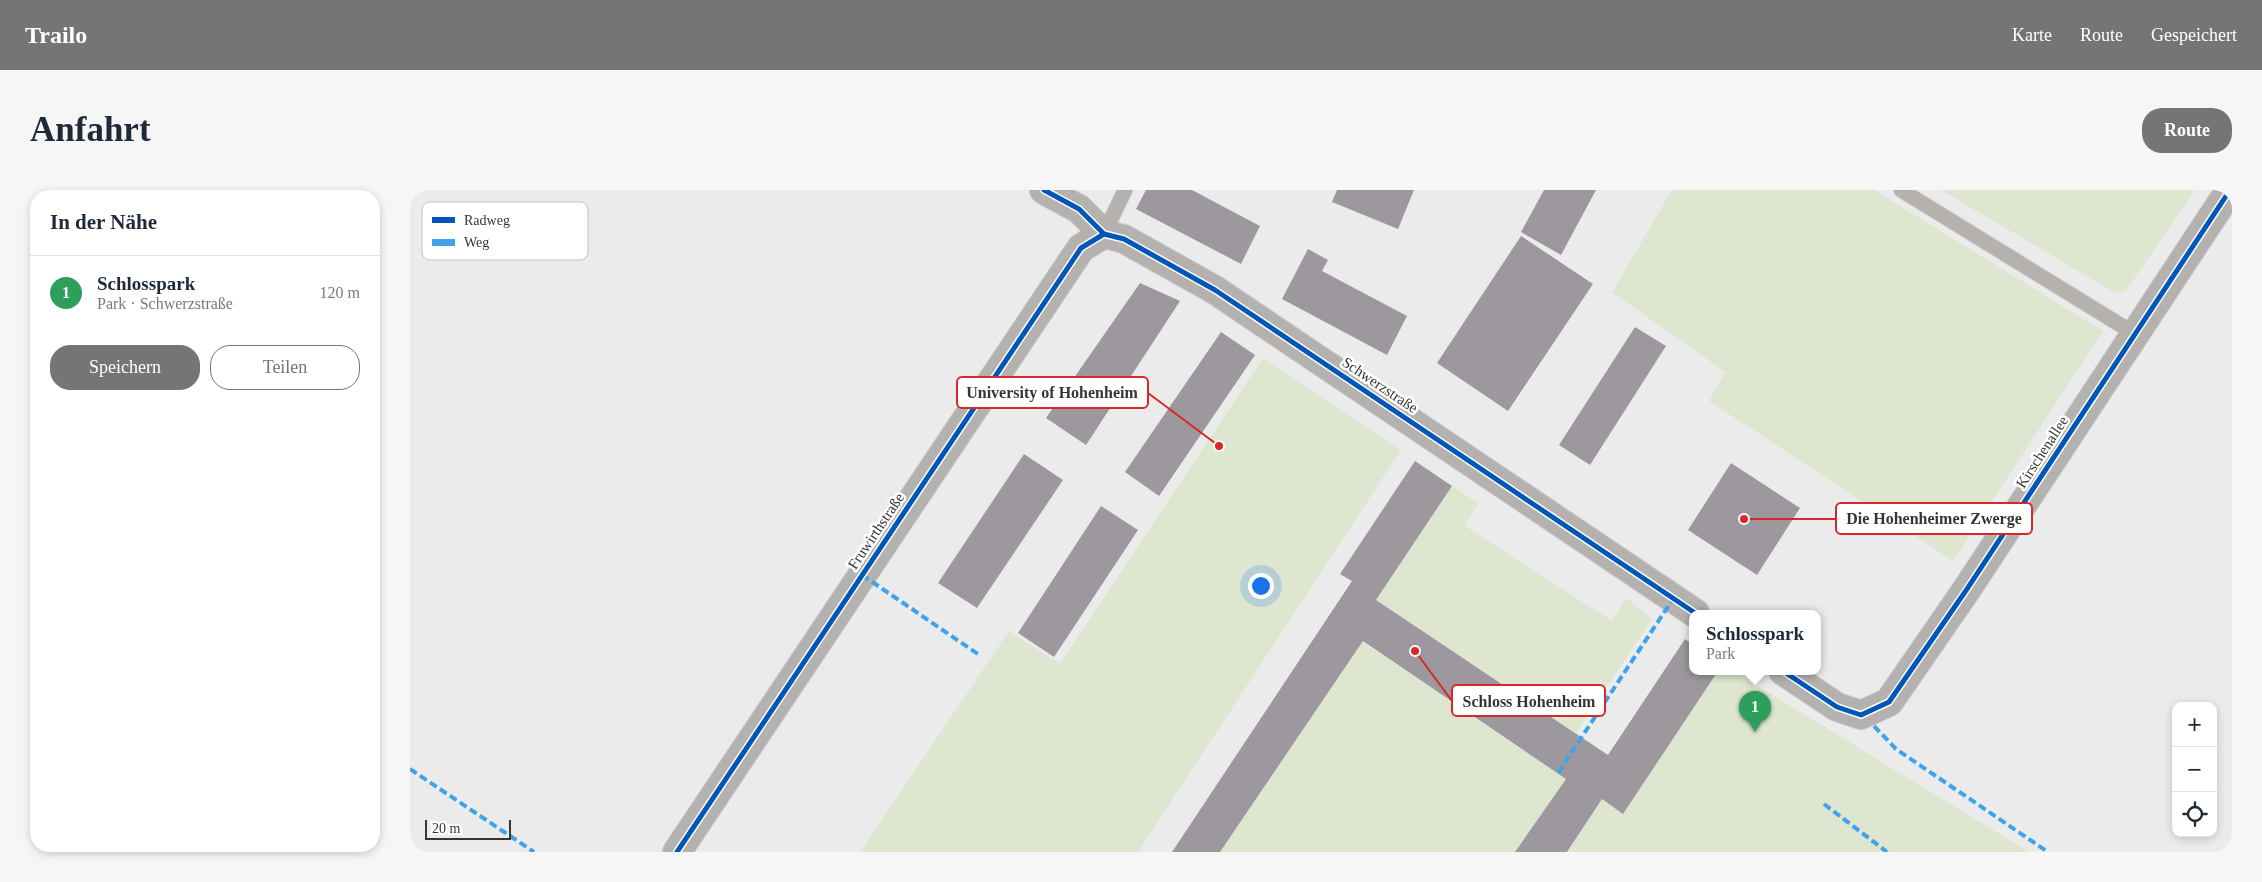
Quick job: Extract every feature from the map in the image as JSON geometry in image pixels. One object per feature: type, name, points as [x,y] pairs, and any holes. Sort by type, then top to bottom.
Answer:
[{"type":"street","name":"Schwerzstraße","points":[[1044,190],[1079,209],[1104,234],[1124,239],[1215,290],[1691,610]]},
{"type":"street","name":"Kirschenallee","points":[[1788,675],[1837,707],[1868,721],[1889,702],[1967,589],[2230,190]]},
{"type":"street","name":"Fruwirthstraße","points":[[677,852],[1081,248],[1104,234]]},
{"type":"lane","points":[[1104,234],[1124,190]]},
{"type":"lane","points":[[1901,190],[2135,334]]},
{"type":"green space","points":[[1672,190],[1874,190],[2103,331],[1953,561],[1709,401],[1725,372],[1612,292]]},
{"type":"green space","points":[[1941,190],[2195,190],[2126,291],[2115,293]]},
{"type":"green space","points":[[1263,358],[1401,450],[1138,852],[860,852],[1009,631],[1060,664]]},
{"type":"green space","points":[[1452,486],[1478,503],[1465,526],[1612,621],[1626,598],[1652,619],[1576,733],[1376,600]]},
{"type":"green space","points":[[1363,641],[1566,779],[1515,852],[1220,852]]},
{"type":"green space","points":[[1715,675],[1740,675],[2029,852],[1568,852],[1602,799],[1623,813]]},
{"type":"building","points":[[1146,190],[1192,190],[1260,226],[1241,264],[1136,209]]},
{"type":"building","points":[[1337,190],[1414,190],[1398,229],[1332,202]]},
{"type":"building","points":[[1544,190],[1596,190],[1561,255],[1521,232]]},
{"type":"building","points":[[1521,236],[1593,284],[1508,411],[1437,363]]},
{"type":"building","points":[[1308,249],[1328,260],[1322,271],[1407,316],[1387,355],[1282,299]]},
{"type":"building","points":[[1140,283],[1180,301],[1086,445],[1046,418]]},
{"type":"building","points":[[1635,327],[1666,346],[1590,465],[1559,445]]},
{"type":"building","points":[[1221,332],[1255,355],[1159,496],[1125,472]]},
{"type":"building","points":[[1024,454],[1063,480],[977,608],[938,583]]},
{"type":"building","points":[[1415,461],[1452,486],[1376,600],[1608,755],[1685,639],[1689,642],[1689,675],[1715,675],[1623,814],[1602,799],[1567,852],[1515,852],[1566,779],[1363,641],[1220,852],[1172,852],[1352,581],[1340,574]]},
{"type":"building","points":[[1731,463],[1800,508],[1757,575],[1688,530]]},
{"type":"building","points":[[1101,506],[1138,530],[1054,657],[1018,633]]},
{"type":"marked path","points":[[862,575],[978,654]]},
{"type":"marked path","points":[[1558,773],[1673,599]]},
{"type":"marked path","points":[[1874,726],[1896,749],[2048,852]]},
{"type":"marked path","points":[[410,769],[534,852]]},
{"type":"marked path","points":[[1824,804],[1887,852]]},
{"type":"cycle path","points":[[1044,190],[1079,209],[1104,234],[1124,239],[1215,290],[1691,610]]},
{"type":"cycle path","points":[[1789,675],[1837,707],[1861,715],[1889,702],[1967,589],[2230,190]]},
{"type":"cycle path","points":[[677,852],[1081,248],[1104,234]]},
{"type":"place","name":"University of Hohenheim","points":[[1219,446]]},
{"type":"place","name":"Die Hohenheimer Zwerge","points":[[1744,519]]},
{"type":"place","name":"Schloss Hohenheim","points":[[1415,651]]},
{"type":"place","name":"Schlosspark","points":[[1755,732]]}]
